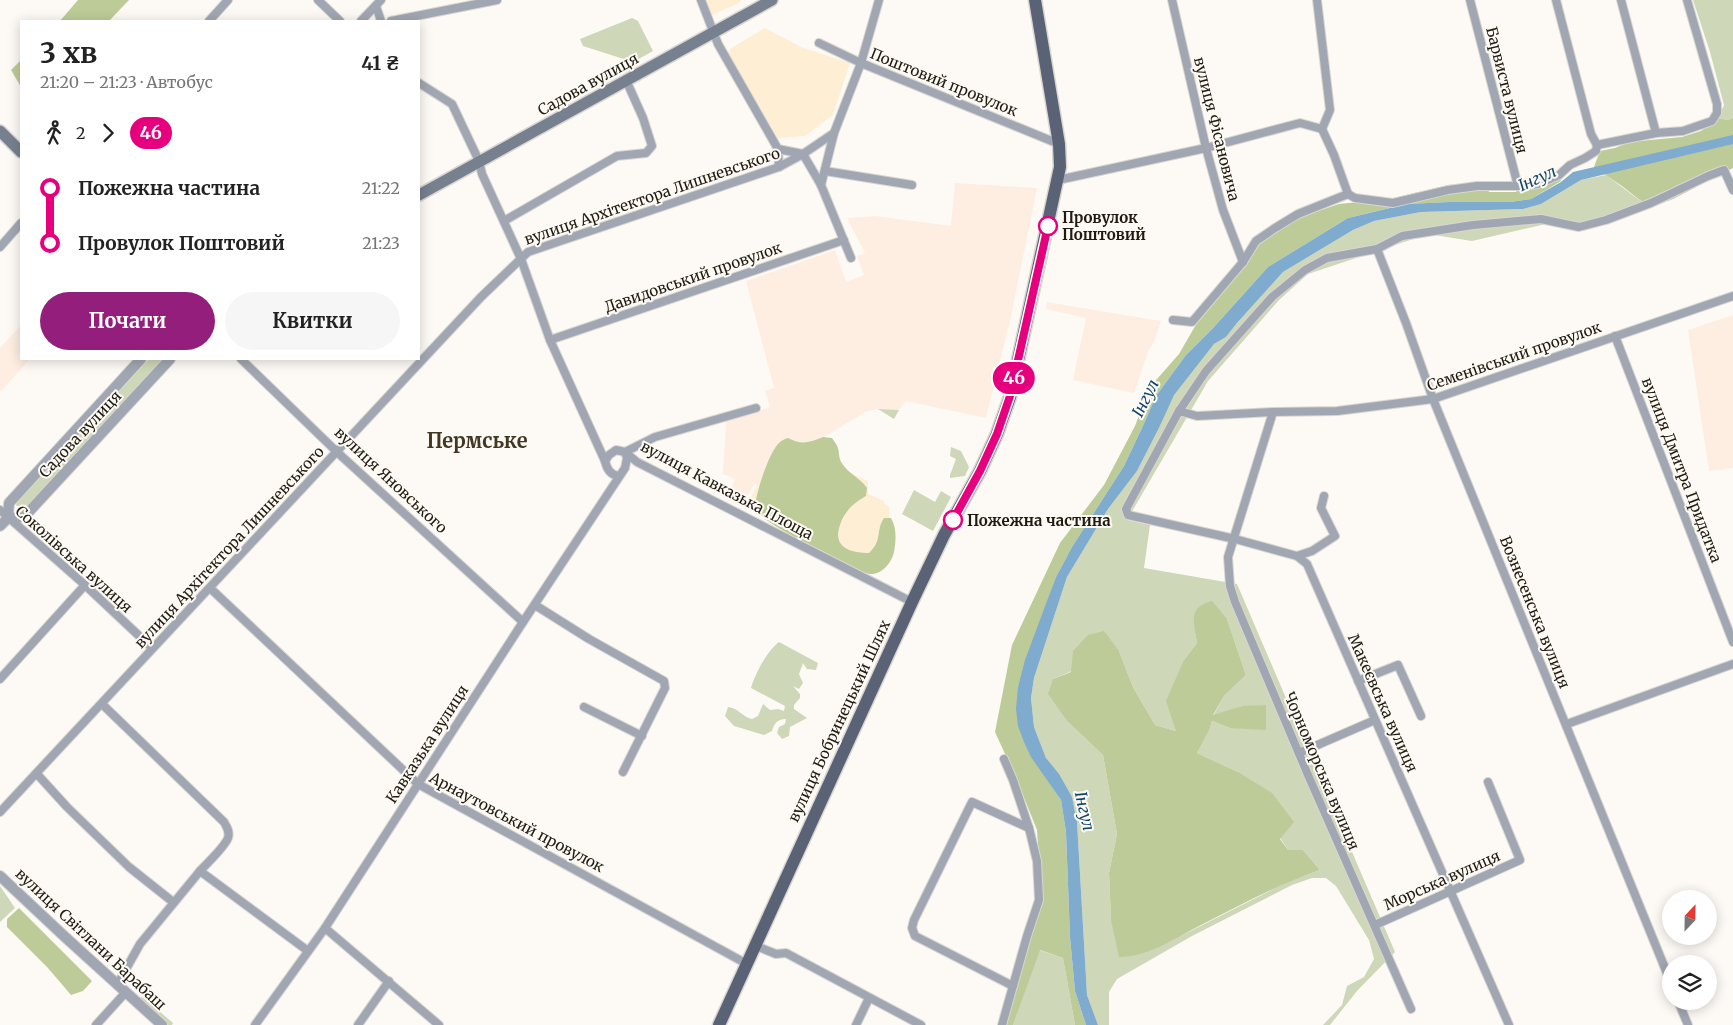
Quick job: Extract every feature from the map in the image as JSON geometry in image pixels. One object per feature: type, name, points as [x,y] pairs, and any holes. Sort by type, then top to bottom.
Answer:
[{"type":"main road","name":"Садова вулиця","points":[[420,194],[772,0]]},
{"type":"main road","name":"вулиця Бобринецький Шлях","points":[[719,1025],[912,602],[944,535],[980,471],[997,434],[1010,396],[1060,167],[1059,144],[1035,0]]},
{"type":"main road","points":[[0,131],[20,151]]},
{"type":"street","points":[[209,20],[228,0]]},
{"type":"street","points":[[318,0],[339,20]]},
{"type":"street","points":[[396,20],[496,0]]},
{"type":"street","points":[[701,0],[718,44],[778,149],[779,167]]},
{"type":"street","points":[[821,185],[834,133],[861,63],[879,0]]},
{"type":"street","name":"вулиця Фісановича","points":[[1172,0],[1206,148],[1223,210],[1243,262]]},
{"type":"street","points":[[1317,0],[1330,110],[1322,130]]},
{"type":"street","name":"Барвиста вулиця","points":[[1470,0],[1518,186]]},
{"type":"street","points":[[1058,180],[1206,148],[1300,123],[1322,130],[1334,155],[1348,194],[1355,198],[1393,203],[1448,190],[1477,186],[1538,184],[1559,175],[1570,165],[1585,158],[1596,150],[1597,145],[1591,134],[1556,0]]},
{"type":"street","points":[[1621,0],[1656,133]]},
{"type":"street","points":[[1597,145],[1656,133],[1683,131],[1712,120],[1717,113],[1717,104],[1687,0]]},
{"type":"street","points":[[362,20],[378,3]]},
{"type":"street","points":[[378,3],[380,20]]},
{"type":"street","name":"Поштовий провулок","points":[[819,43],[861,63],[1059,144]]},
{"type":"street","points":[[504,221],[617,156],[646,153],[652,146],[643,118],[626,80]]},
{"type":"street","points":[[420,85],[452,104],[479,161],[482,174],[520,259],[550,340],[610,472],[619,476],[626,465],[627,458],[625,452],[616,450],[612,451],[606,461]]},
{"type":"street","name":"вулиця Архітектора Лишневського","points":[[0,812],[481,297],[528,252],[779,167],[803,154],[834,133]]},
{"type":"street","points":[[778,149],[803,154],[821,185],[852,258]]},
{"type":"street","points":[[1324,496],[1321,508],[1335,536],[1312,551],[1297,556],[1235,539],[1128,515],[1126,509],[1179,411],[1206,371],[1272,298],[1305,270],[1327,258],[1377,249],[1402,236],[1473,225],[1541,218],[1579,227],[1606,220],[1651,203],[1724,170],[1733,190]]},
{"type":"street","points":[[825,171],[912,184]]},
{"type":"street","points":[[1173,320],[1192,322],[1243,262],[1256,242],[1274,228],[1298,214],[1348,194]]},
{"type":"street","points":[[0,247],[20,224]]},
{"type":"street","name":"Давидовський провулок","points":[[550,340],[844,240]]},
{"type":"street","name":"Вознесенська вулиця","points":[[1377,249],[1434,399],[1662,961]]},
{"type":"street","name":"Семенівський провулок","points":[[1179,411],[1197,416],[1336,411],[1434,399],[1733,296]]},
{"type":"street","name":"вулиця Дмитра Придатка","points":[[1615,336],[1733,642]]},
{"type":"street","name":"Садова вулиця","points":[[0,526],[9,503],[141,360]]},
{"type":"street","name":"Садова вулиця","points":[[4,514],[24,517],[169,360]]},
{"type":"street","name":"вулиця Яновського","points":[[242,360],[337,452],[523,622]]},
{"type":"street","name":"вулиця Кавказька Площа","points":[[756,408],[656,437],[625,452],[637,462],[912,602]]},
{"type":"street","name":"Чорноморська вулиця","points":[[1273,412],[1228,557],[1230,586],[1299,753],[1411,1009]]},
{"type":"street","points":[[626,465],[637,462]]},
{"type":"street","name":"Кавказька вулиця","points":[[255,1025],[325,928],[619,476]]},
{"type":"street","name":"Соколівська вулиця","points":[[4,514],[85,585],[152,648]]},
{"type":"street","name":"Макеєвська вулиця","points":[[1297,556],[1306,564],[1509,1025]]},
{"type":"street","points":[[0,679],[85,585]]},
{"type":"street","name":"Арнаутовський провулок","points":[[210,588],[418,784],[747,964]]},
{"type":"street","points":[[535,604],[589,639],[664,681],[665,688],[623,772]]},
{"type":"street","points":[[1567,724],[1733,664]]},
{"type":"street","points":[[1358,681],[1398,665],[1421,716]]},
{"type":"street","points":[[102,704],[224,822],[228,830],[228,838],[222,846],[140,944],[117,985]]},
{"type":"street","points":[[584,707],[642,736]]},
{"type":"street","points":[[1299,753],[1375,720]]},
{"type":"street","points":[[1002,1025],[1039,900],[1037,861],[1029,828],[1004,759]]},
{"type":"street","points":[[37,774],[67,807],[129,867],[174,902]]},
{"type":"street","name":"Морська вулиця","points":[[1375,925],[1520,860],[1488,782]]},
{"type":"street","points":[[1013,986],[915,936],[912,928],[914,920],[972,802],[1029,828]]},
{"type":"street","points":[[200,872],[308,950]]},
{"type":"street","name":"вулиця Світлани Барабаш","points":[[0,876],[162,1025]]},
{"type":"street","points":[[325,928],[439,1025]]},
{"type":"street","points":[[756,946],[776,954],[786,953],[921,1025]]},
{"type":"street","points":[[358,1025],[389,981]]},
{"type":"street","points":[[96,1025],[126,992]]},
{"type":"street","points":[[856,1025],[869,998]]},
{"type":"street","points":[[1682,1010],[1688,1025]]},
{"type":"shaded area","points":[[705,0],[741,0],[739,3],[712,15]]},
{"type":"shaded area","points":[[765,28],[801,47],[850,63],[833,115],[805,136],[778,138],[728,53],[730,49]]},
{"type":"shaded area","points":[[955,183],[1037,188],[1011,316],[986,418],[906,401],[899,410],[878,409],[865,412],[808,447],[778,441],[758,485],[754,484],[742,507],[726,499],[735,479],[723,474],[726,421],[770,407],[765,391],[774,388],[746,281],[835,250],[846,282],[864,275],[857,256],[865,253],[847,218],[875,216],[951,226]]},
{"type":"shaded area","points":[[1047,302],[1161,321],[1134,393],[1073,380],[1086,318],[1046,309]]},
{"type":"shaded area","points":[[1733,315],[1733,468],[1709,471],[1688,330]]},
{"type":"shaded area","points":[[20,326],[20,360],[29,360],[0,392],[0,348]]},
{"type":"shaded area","points":[[778,441],[868,481],[868,494],[884,501],[884,504],[889,506],[890,541],[876,571],[748,504]]},
{"type":"green space","points":[[78,0],[129,0],[110,20],[61,20]]},
{"type":"green space","points":[[1693,0],[1733,0],[1733,118],[1727,120],[1718,118],[1724,105],[1710,52]]},
{"type":"green space","points":[[632,18],[638,21],[653,51],[635,61],[630,61],[583,46],[580,39]]},
{"type":"green space","points":[[20,61],[20,85],[11,70]]},
{"type":"green space","points":[[1718,118],[1727,120],[1733,118],[1733,168],[1673,199],[1650,208],[1594,167],[1600,151],[1615,148],[1629,142],[1682,137],[1701,131]]},
{"type":"green space","points":[[1558,173],[1561,181],[1531,199],[1510,202],[1407,204],[1348,218],[1268,267],[1186,355],[1156,396],[1124,466],[1072,547],[1056,577],[1018,687],[1051,785],[1061,800],[1066,832],[1070,937],[1075,991],[1086,1025],[1075,1025],[1063,958],[1040,950],[1013,1025],[1001,1025],[1042,901],[1037,830],[995,732],[1012,645],[1060,543],[1104,485],[1135,426],[1150,387],[1179,354],[1205,309],[1260,241],[1294,219],[1339,204],[1389,199],[1448,185],[1486,183],[1489,192],[1516,192],[1523,183]]},
{"type":"green space","points":[[1606,175],[1650,208],[1583,231],[1546,224],[1472,241],[1428,234],[1308,274],[1279,300],[1208,381],[1127,520],[1150,525],[1144,568],[1237,584],[1395,952],[1357,991],[1330,1025],[1323,1025],[1342,1005],[1347,986],[1364,977],[1374,959],[1369,940],[1336,886],[1326,878],[1312,878],[1292,885],[1192,936],[1117,979],[1109,992],[1109,1025],[1098,1025],[1087,995],[1077,822],[1072,797],[1046,758],[1034,727],[1031,698],[1034,678],[1067,577],[1108,509],[1137,471],[1173,395],[1214,344],[1226,337],[1283,272],[1353,230],[1374,221],[1421,212],[1523,209],[1541,204],[1581,180]],"holes":[[[1227,619],[1246,675],[1224,696],[1213,716],[1242,706],[1230,728],[1212,721],[1209,731],[1197,753],[1238,772],[1288,850],[1303,850],[1320,870],[1291,880],[1161,946],[1111,920],[1109,873],[1117,834],[1103,755],[1068,722],[1053,679],[1119,651],[1133,687],[1155,725],[1176,731],[1184,660],[1197,643],[1194,623]]]},
{"type":"green space","points":[[148,360],[162,360],[26,508],[21,509],[16,505],[17,501]]},
{"type":"green space","points":[[878,409],[899,410],[894,419]]},
{"type":"green space","points":[[823,437],[832,438],[838,448],[842,464],[867,488],[866,496],[851,507],[842,520],[838,533],[838,539],[841,544],[855,552],[869,553],[878,540],[881,523],[884,518],[891,518],[893,522],[896,535],[894,552],[889,564],[874,574],[862,572],[849,566],[783,531],[763,517],[755,505],[768,462],[780,442],[788,438],[797,442],[805,442]]},
{"type":"green space","points":[[951,447],[961,451],[969,467],[965,476],[950,478],[956,459],[950,456]]},
{"type":"green space","points":[[914,490],[935,502],[941,491],[951,497],[933,531],[902,514]]},
{"type":"green space","points":[[1212,601],[1227,619],[1246,675],[1224,696],[1213,715],[1242,706],[1266,705],[1266,730],[1230,728],[1212,721],[1209,731],[1197,753],[1238,772],[1272,793],[1294,822],[1280,839],[1288,850],[1303,850],[1320,870],[1260,895],[1162,946],[1141,954],[1119,957],[1111,920],[1109,873],[1117,834],[1103,755],[1068,722],[1048,694],[1053,679],[1071,672],[1073,651],[1088,635],[1104,631],[1119,651],[1133,687],[1155,725],[1176,731],[1166,701],[1184,660],[1197,643],[1194,623],[1195,612],[1199,607]]},
{"type":"green space","points":[[779,642],[818,663],[816,670],[807,669],[803,663],[799,674],[803,683],[799,689],[793,686],[800,694],[794,709],[807,718],[790,727],[789,736],[782,739],[777,733],[779,727],[785,724],[786,719],[777,722],[772,731],[764,735],[734,726],[725,716],[728,707],[752,719],[758,716],[763,704],[770,710],[778,709],[784,711],[785,706],[751,688],[762,663]]},
{"type":"green space","points":[[0,886],[15,908],[0,922]]},
{"type":"green space","points":[[19,908],[92,981],[83,991],[71,995],[48,968],[7,927],[7,919]]},
{"type":"green space","points":[[1039,950],[1063,958],[1075,1025],[1013,1025]]},
{"type":"green space","points":[[141,997],[173,1023],[172,1025],[168,1025]]},
{"type":"water","points":[[1733,135],[1733,144],[1581,180],[1541,204],[1523,209],[1421,212],[1374,221],[1353,230],[1283,272],[1226,337],[1214,344],[1174,395],[1137,471],[1108,509],[1067,577],[1034,678],[1031,698],[1034,727],[1046,758],[1059,774],[1072,797],[1077,822],[1087,995],[1098,1025],[1086,1025],[1075,991],[1070,937],[1066,832],[1061,800],[1031,757],[1024,742],[1018,726],[1016,709],[1018,687],[1025,660],[1056,577],[1072,547],[1124,466],[1156,396],[1186,355],[1268,267],[1348,218],[1407,204],[1510,202],[1531,199],[1561,182],[1573,172]]},
{"type":"bus line","name":"46","points":[[953,520],[980,471],[997,434],[1010,396],[1048,226]]},
{"type":"place","name":"Провулок Поштовий","points":[[1048,226]]},
{"type":"place","name":"Пожежна частина","points":[[953,520]]},
{"type":"district","name":"Пермське","points":[[477,440]]},
{"type":"water label","name":"Інгул","points":[[1537,178]]},
{"type":"water label","name":"Інгул","points":[[1145,398]]},
{"type":"water label","name":"Інгул","points":[[1085,811]]}]
